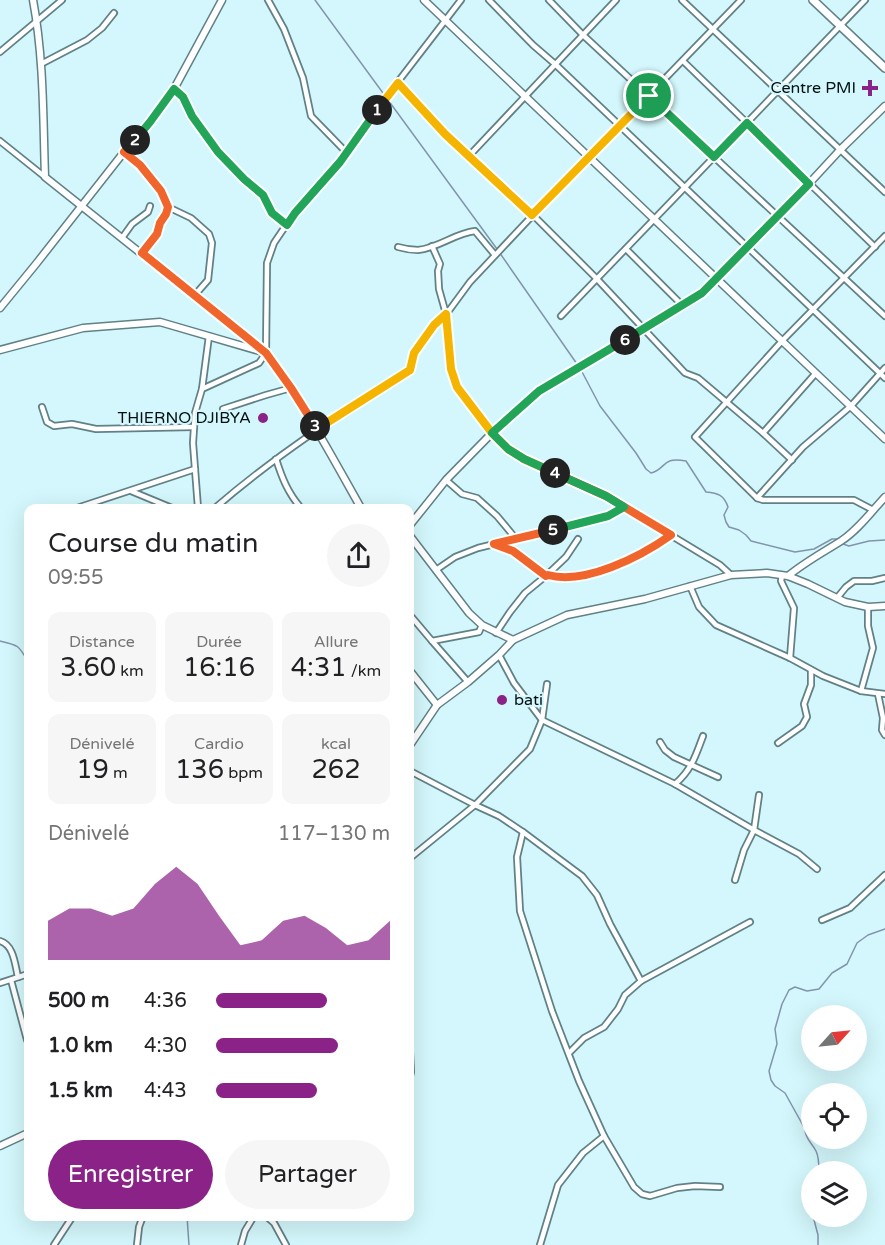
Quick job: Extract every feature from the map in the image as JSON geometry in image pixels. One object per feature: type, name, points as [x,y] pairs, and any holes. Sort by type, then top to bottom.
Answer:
[{"type":"main road","points":[[813,0],[885,68]]},
{"type":"street","points":[[33,0],[41,64],[45,177]]},
{"type":"street","points":[[0,52],[62,0]]},
{"type":"street","points":[[0,308],[174,89],[222,0]]},
{"type":"street","points":[[268,0],[284,29],[303,78],[311,116],[346,153]]},
{"type":"street","points":[[424,0],[885,439]]},
{"type":"street","points":[[202,389],[259,363],[266,353],[267,262],[274,243],[295,213],[346,153],[461,0]]},
{"type":"street","points":[[489,0],[533,45],[883,376]]},
{"type":"street","points":[[549,0],[583,35],[885,316]]},
{"type":"street","points":[[468,157],[616,0]]},
{"type":"street","points":[[682,0],[885,192]]},
{"type":"street","points":[[220,504],[317,429],[410,370],[414,353],[470,282],[741,0]]},
{"type":"street","points":[[561,316],[865,0]]},
{"type":"street","points":[[41,64],[87,40],[102,28],[114,12]]},
{"type":"street","points":[[683,61],[875,247]]},
{"type":"street","points":[[398,83],[468,157],[532,215],[597,279],[685,373],[698,378],[792,460]]},
{"type":"street","points":[[174,89],[183,97],[192,116],[218,152],[263,195],[272,213],[287,225]]},
{"type":"street","points":[[414,520],[446,480],[492,433],[539,391],[702,293],[885,106]]},
{"type":"street","points":[[0,141],[266,353],[317,429],[359,504]]},
{"type":"street","points":[[124,152],[140,165],[161,191],[168,207],[157,234],[142,253]]},
{"type":"street","points":[[122,238],[132,224],[148,212],[150,206]]},
{"type":"street","points":[[168,207],[191,218],[209,234],[212,243],[208,279],[194,296]]},
{"type":"street","points":[[398,248],[418,250],[464,232],[475,231],[498,253]]},
{"type":"street","points":[[873,510],[854,500],[763,500],[757,498],[695,437],[782,341],[885,236]]},
{"type":"street","points":[[432,246],[440,264],[439,289],[446,314],[453,379],[492,433],[508,449],[524,459],[606,496],[720,565],[731,575]]},
{"type":"street","points":[[626,249],[682,306]]},
{"type":"street","points":[[0,350],[83,328],[160,322],[266,353]]},
{"type":"street","points":[[198,504],[194,427],[209,336]]},
{"type":"street","points":[[757,498],[803,447],[883,376],[885,368]]},
{"type":"street","points":[[763,433],[816,374]]},
{"type":"street","points":[[223,409],[291,388]]},
{"type":"street","points":[[42,407],[47,422],[54,426],[72,424],[96,429],[194,427]]},
{"type":"street","points":[[276,459],[284,483],[297,504]]},
{"type":"street","points":[[88,504],[195,469]]},
{"type":"street","points":[[446,480],[462,494],[477,498],[497,516],[514,539]]},
{"type":"street","points":[[131,490],[163,504]]},
{"type":"street","points":[[790,658],[794,608],[781,580],[842,540],[857,528],[885,497]]},
{"type":"street","points":[[436,570],[455,557],[478,548],[608,516],[624,507]]},
{"type":"street","points":[[494,544],[513,551],[547,575],[559,578],[576,577],[614,566],[655,547],[671,535]]},
{"type":"street","points":[[496,633],[525,593],[566,557],[578,539]]},
{"type":"street","points":[[414,541],[482,625],[513,640]]},
{"type":"street","points":[[414,739],[437,705],[468,682],[513,640],[567,615],[645,599],[731,575],[767,573],[808,584],[845,602],[868,607],[885,606]]},
{"type":"street","points":[[837,598],[854,581],[885,578]]},
{"type":"street","points":[[690,586],[699,607],[716,625],[790,658],[823,676],[861,691],[885,694]]},
{"type":"street","points":[[861,691],[873,648],[868,626],[868,607]]},
{"type":"street","points":[[414,620],[468,682]]},
{"type":"street","points":[[432,641],[479,632],[482,625]]},
{"type":"street","points":[[499,655],[514,683],[542,720],[675,784],[798,854],[817,869]]},
{"type":"street","points":[[778,743],[802,726],[807,717],[804,704],[811,685],[811,670]]},
{"type":"street","points":[[414,681],[437,705]]},
{"type":"street","points":[[414,855],[475,805],[530,749],[542,720],[547,684]]},
{"type":"street","points":[[878,694],[883,718],[882,730],[885,735]]},
{"type":"street","points":[[675,784],[692,764],[703,736]]},
{"type":"street","points":[[660,742],[665,750],[674,757],[718,777]]},
{"type":"street","points":[[414,773],[499,816],[582,876],[597,894],[610,924],[641,981]]},
{"type":"street","points":[[735,880],[744,850],[754,830],[759,795]]},
{"type":"street","points":[[523,832],[517,857],[520,911],[552,1011],[579,1081],[604,1136],[634,1187],[642,1194],[650,1196],[677,1188],[695,1186],[720,1187]]},
{"type":"street","points":[[822,920],[850,909],[885,875]]},
{"type":"street","points":[[568,1053],[584,1038],[604,1027],[618,1010],[625,995],[641,981],[750,922]]},
{"type":"street","points":[[0,940],[9,946],[18,977]]},
{"type":"street","points":[[0,983],[24,975]]},
{"type":"street","points":[[11,980],[24,1029]]},
{"type":"street","points":[[0,1146],[24,1135]]},
{"type":"street","points":[[540,1245],[558,1185],[583,1153],[604,1136]]},
{"type":"street","points":[[54,1245],[70,1221]]},
{"type":"street","points":[[137,1245],[141,1221]]},
{"type":"street","points":[[241,1245],[251,1221]]},
{"type":"street","points":[[272,1221],[286,1245]]},
{"type":"waterway","points":[[315,0],[497,249],[577,364]]},
{"type":"waterway","points":[[580,368],[600,406],[646,469],[651,473],[672,460],[686,461],[706,492],[717,494],[725,500],[728,507],[724,515],[729,527],[739,530],[751,541],[795,552],[814,549],[832,539],[839,541]]},
{"type":"waterway","points":[[843,544],[849,546],[885,540]]},
{"type":"waterway","points":[[0,641],[17,647],[24,655]]},
{"type":"waterway","points":[[819,1161],[785,1093],[771,1080],[769,1071],[777,1044],[775,1029],[782,1004],[789,990],[795,987],[807,991],[819,989],[832,973],[847,964],[857,943],[868,935],[885,929]]},
{"type":"waterway","points":[[187,1221],[189,1245]]},
{"type":"waterway","points":[[816,1227],[818,1245]]},
{"type":"place","name":"Centre PMI","points":[[870,88]]},
{"type":"place","name":"THIERNO DJIBYA","points":[[263,418]]},
{"type":"place","name":"bati","points":[[502,700]]},
{"type":"route","points":[[649,96],[532,215],[468,157],[398,83],[340,162],[287,225],[272,213],[263,195],[218,152],[192,116],[183,97],[174,89],[124,152],[140,165],[161,191],[168,207],[157,234],[142,253],[266,353],[317,429],[410,370],[414,353],[434,325],[446,314],[453,379],[492,433],[508,449],[524,459],[606,496],[671,535],[655,547],[614,566],[576,577],[546,576],[513,551],[494,544],[608,516],[624,507],[606,496],[524,459],[508,449],[492,433],[539,391],[702,293],[809,184],[747,123],[714,157],[649,96]]}]
